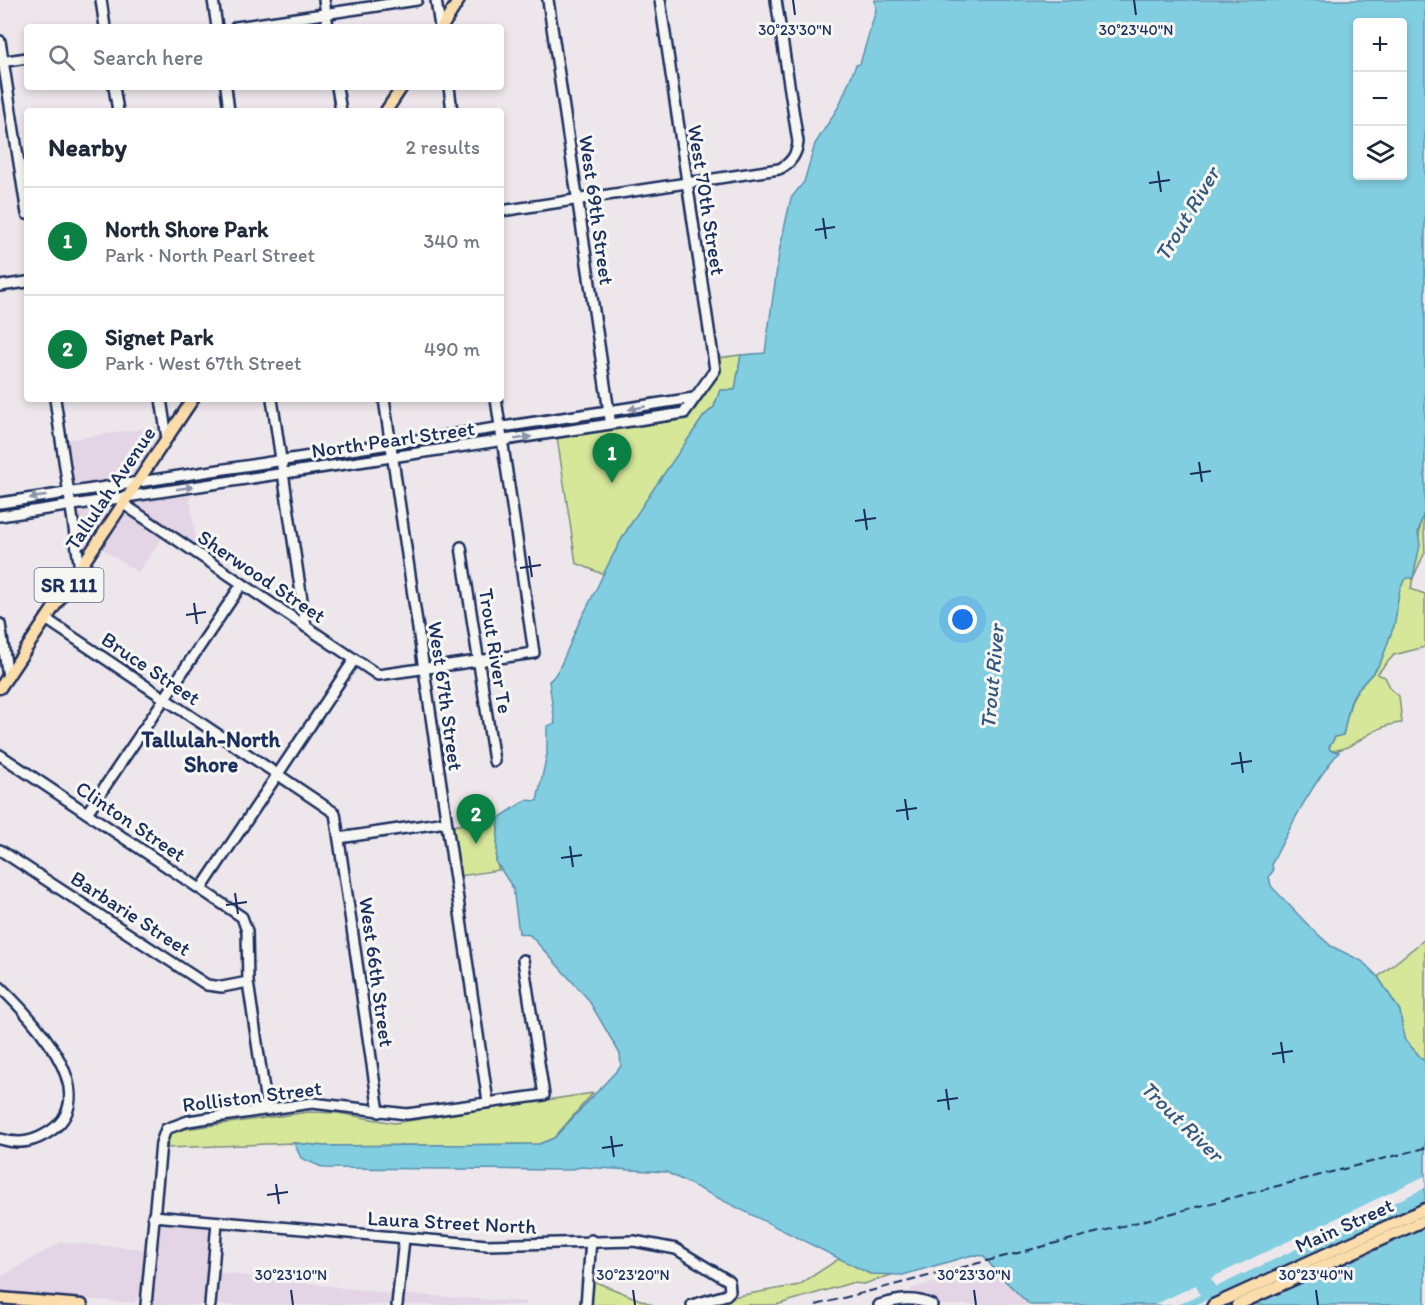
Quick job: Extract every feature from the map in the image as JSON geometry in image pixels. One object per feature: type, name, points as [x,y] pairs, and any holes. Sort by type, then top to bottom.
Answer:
[{"type":"main road","points":[[443,24],[459,0]]},
{"type":"main road","points":[[388,108],[400,90]]},
{"type":"main road","name":"Tallulah Avenue","points":[[0,688],[191,402]]},
{"type":"main road","name":"Main Street","points":[[1213,1305],[1425,1209]]},
{"type":"main road","name":"Main Street","points":[[1237,1305],[1425,1220]]},
{"type":"main road","points":[[0,1298],[82,1305]]},
{"type":"street","points":[[101,0],[105,24]]},
{"type":"street","points":[[213,0],[217,24]]},
{"type":"street","points":[[324,0],[328,24]]},
{"type":"street","points":[[257,24],[417,0]]},
{"type":"street","points":[[436,0],[440,24]]},
{"type":"street","name":"West 69th Street","points":[[548,0],[611,424]]},
{"type":"street","name":"West 70th Street","points":[[660,0],[715,370],[694,398]]},
{"type":"street","points":[[504,211],[687,184],[786,166],[794,156],[798,142],[776,0]]},
{"type":"street","points":[[0,40],[24,196]]},
{"type":"street","points":[[2,62],[24,58]]},
{"type":"street","points":[[114,90],[118,108]]},
{"type":"street","points":[[226,90],[229,108]]},
{"type":"street","points":[[338,90],[341,108]]},
{"type":"street","points":[[449,90],[452,108]]},
{"type":"street","points":[[0,286],[24,282]]},
{"type":"street","name":"North Pearl Street","points":[[0,503],[391,446],[694,398]]},
{"type":"street","name":"North Pearl Street","points":[[0,516],[70,505],[125,500],[684,413],[694,398]]},
{"type":"street","points":[[55,402],[80,569]]},
{"type":"street","points":[[161,402],[167,438]]},
{"type":"street","points":[[272,402],[306,627]]},
{"type":"street","name":"West 67th Street","points":[[384,402],[488,1102]]},
{"type":"street","points":[[424,670],[534,653],[496,402]]},
{"type":"street","name":"Sherwood Street","points":[[125,500],[242,584],[378,675],[424,670]]},
{"type":"street","name":"Trout River Te","points":[[461,547],[494,761]]},
{"type":"street","points":[[87,813],[242,584]]},
{"type":"street","name":"Bruce Street","points":[[46,619],[335,813],[339,838]]},
{"type":"street","points":[[0,624],[8,677]]},
{"type":"street","points":[[201,889],[354,660]]},
{"type":"street","name":"Clinton Street","points":[[0,755],[242,917],[247,931],[248,982]]},
{"type":"street","points":[[339,838],[446,822]]},
{"type":"street","name":"West 66th Street","points":[[339,838],[379,1112]]},
{"type":"street","name":"Barbarie Street","points":[[0,849],[207,984],[222,987],[248,982]]},
{"type":"street","points":[[379,1112],[407,1114],[544,1095],[523,960]]},
{"type":"street","points":[[248,982],[267,1110]]},
{"type":"street","points":[[0,987],[36,1024],[65,1071],[70,1093],[66,1112],[57,1126],[38,1140],[18,1143],[0,1139]]},
{"type":"street","name":"Rolliston Street","points":[[153,1216],[161,1143],[166,1129],[188,1121],[327,1103],[379,1112]]},
{"type":"street","points":[[146,1305],[153,1216]]},
{"type":"street","name":"Laura Street North","points":[[153,1216],[404,1239],[511,1245],[548,1245],[591,1240],[633,1241],[676,1249],[723,1275],[729,1281],[730,1291],[726,1295],[692,1305]]},
{"type":"street","points":[[210,1305],[217,1222]]},
{"type":"street","points":[[397,1305],[404,1239]]},
{"type":"street","points":[[586,1305],[591,1240]]},
{"type":"street","points":[[879,1305],[908,1299],[918,1299],[932,1305]]},
{"type":"shaded area","points":[[161,426],[162,434],[133,477],[72,487],[65,440]]},
{"type":"shaded area","points":[[189,492],[197,550],[132,504],[135,499]]},
{"type":"shaded area","points":[[107,504],[111,511],[76,566],[68,510]]},
{"type":"shaded area","points":[[128,515],[163,537],[138,573],[102,548],[124,516]]},
{"type":"shaded area","points":[[165,1222],[211,1228],[207,1295],[203,1305],[155,1305],[153,1302],[160,1226]]},
{"type":"shaded area","points":[[61,1242],[145,1249],[140,1298],[133,1303],[0,1292],[0,1277]]},
{"type":"shaded area","points":[[978,1271],[996,1272],[1030,1305],[940,1305],[927,1298],[911,1294],[910,1289]]},
{"type":"shaded area","points":[[216,1272],[394,1294],[393,1305],[216,1305]]},
{"type":"shaded area","points":[[403,1294],[526,1302],[526,1305],[402,1305]]},
{"type":"green space","points":[[741,355],[735,390],[720,390],[714,407],[704,416],[628,528],[605,575],[576,563],[557,437],[688,419],[717,378],[718,358]]},
{"type":"green space","points":[[1423,508],[1425,552],[1413,578],[1411,589],[1425,594],[1425,647],[1394,655],[1377,674],[1385,677],[1391,689],[1399,696],[1402,723],[1381,728],[1340,750],[1330,751],[1329,748],[1335,737],[1343,735],[1355,694],[1384,655],[1394,624],[1400,590],[1407,577],[1413,577]]},
{"type":"green space","points":[[499,818],[496,862],[499,870],[460,876],[452,826]]},
{"type":"green space","points":[[1425,939],[1425,1062],[1404,1039],[1400,1011],[1378,977]]},
{"type":"green space","points":[[593,1093],[554,1138],[539,1144],[324,1146],[294,1143],[167,1148],[170,1134],[178,1130],[309,1112],[338,1113],[394,1123]]},
{"type":"green space","points":[[840,1258],[870,1274],[894,1274],[864,1284],[851,1283],[776,1305],[706,1305],[737,1296],[799,1285]]},
{"type":"green space","points":[[593,1281],[653,1305],[591,1305]]},
{"type":"water","name":"Trout River","points":[[875,0],[1425,0],[1425,509],[1418,532],[1420,545],[1413,578],[1407,578],[1400,590],[1394,624],[1382,659],[1352,698],[1343,735],[1335,737],[1329,747],[1330,750],[1339,752],[1302,805],[1272,863],[1273,871],[1269,876],[1271,886],[1310,927],[1331,946],[1362,961],[1378,977],[1400,1011],[1404,1039],[1425,1062],[1425,1305],[1030,1305],[996,1272],[984,1256],[972,1255],[903,1275],[870,1274],[666,1172],[581,1167],[568,1170],[324,1168],[301,1158],[294,1143],[324,1146],[539,1144],[554,1138],[621,1066],[620,1054],[588,999],[530,935],[519,933],[513,888],[496,862],[499,818],[526,800],[537,801],[547,754],[547,726],[555,724],[549,681],[558,670],[578,624],[622,538],[704,416],[714,407],[720,390],[735,390],[741,355],[765,353],[780,247],[791,198],[804,182],[815,144],[839,106],[856,65],[860,64],[876,10]]},
{"type":"pier","points":[[1425,1176],[1425,1188],[1216,1287],[1211,1278]]},
{"type":"pier","points":[[1425,1201],[1425,1228],[1256,1305],[1195,1305]]},
{"type":"pier","points":[[1196,1285],[1200,1295],[1178,1305],[1154,1305]]},
{"type":"railway","points":[[816,1305],[1425,1148]]},
{"type":"place","name":"North Shore Park","points":[[612,483]]},
{"type":"place","name":"Signet Park","points":[[476,844]]},
{"type":"district","name":"Tallulah-North Shore","points":[[211,752]]}]
